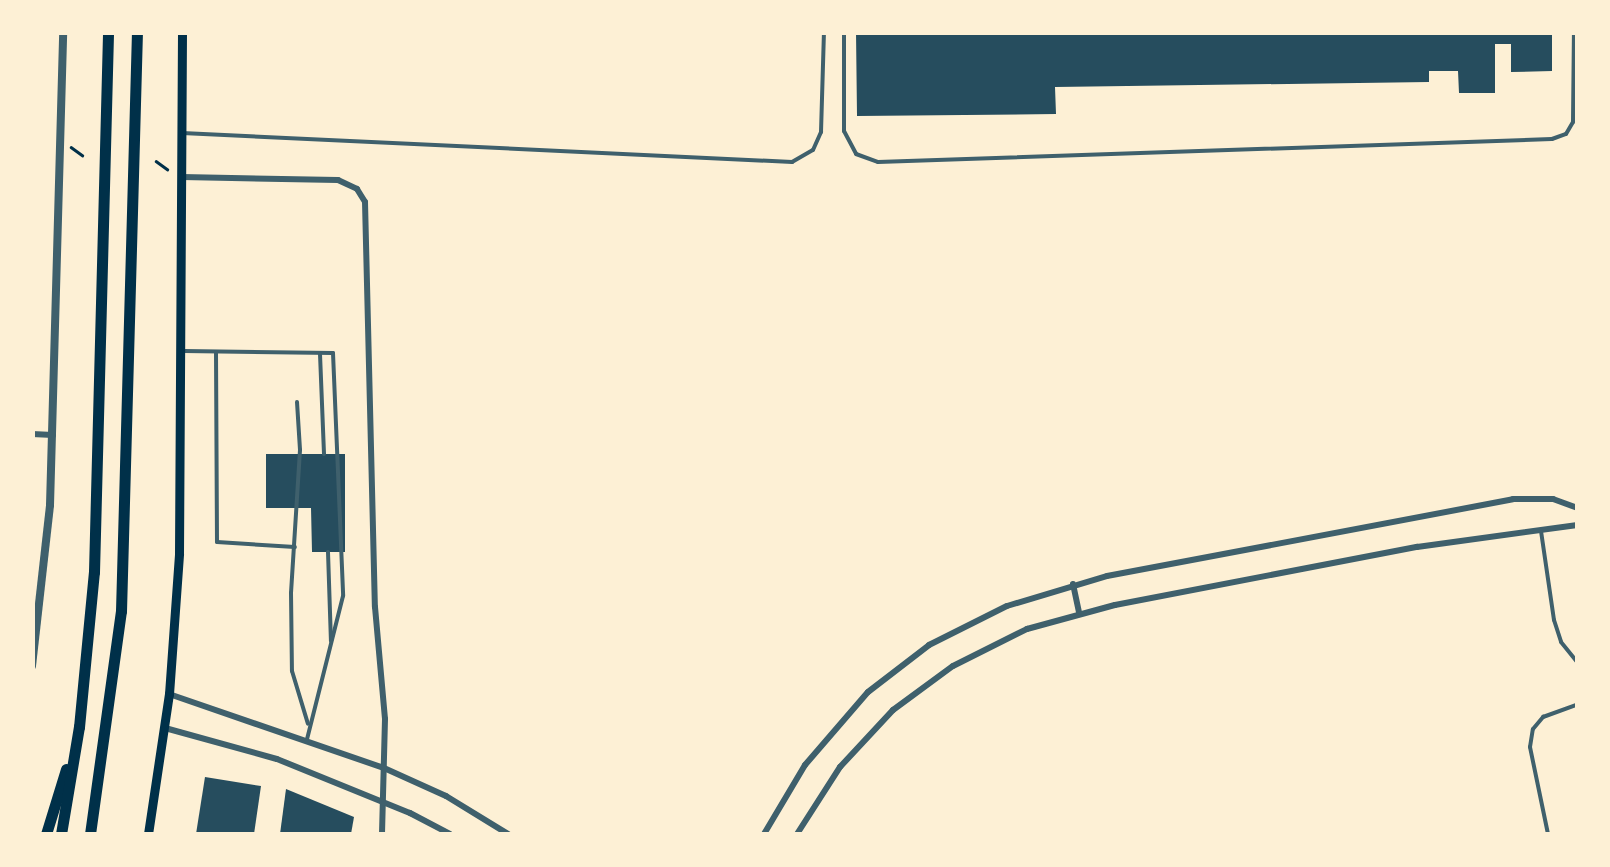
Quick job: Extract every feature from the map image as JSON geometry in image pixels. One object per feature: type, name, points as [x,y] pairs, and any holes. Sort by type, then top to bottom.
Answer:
[{"type":"highway","points":[[61,834],[79,727],[97,514],[108,32]]},
{"type":"highway","points":[[90,834],[121,611],[137,32]]},
{"type":"highway","points":[[46,834],[79,727]]},
{"type":"main road","points":[[148,834],[169,694],[179,553],[182,32]]},
{"type":"street","points":[[32,666],[47,553],[53,435],[63,32]]},
{"type":"street","points":[[182,177],[338,180],[357,189],[367,209],[375,607],[384,697],[382,834]]},
{"type":"street","points":[[32,434],[53,435]]},
{"type":"street","points":[[764,834],[826,737],[891,672],[978,619],[1073,584],[1513,499],[1553,498],[1578,508]]},
{"type":"street","points":[[797,834],[840,767],[912,694],[1001,641],[1079,613],[1417,547],[1578,525]]},
{"type":"street","points":[[1073,584],[1079,613]]},
{"type":"street","points":[[169,694],[384,768],[446,796],[508,834]]},
{"type":"street","points":[[165,728],[277,759],[384,802],[450,834]]},
{"type":"lane","points":[[182,133],[792,162],[814,150],[821,132],[824,32]]},
{"type":"lane","points":[[844,32],[846,142],[856,154],[878,162],[1552,139],[1566,134],[1573,122],[1574,32]]},
{"type":"lane","points":[[180,352],[333,354],[343,596],[307,739]]},
{"type":"lane","points":[[216,352],[217,542],[295,547]]},
{"type":"lane","points":[[320,352],[324,454]]},
{"type":"lane","points":[[297,402],[300,450],[292,670],[308,724]]},
{"type":"lane","points":[[1541,531],[1554,620],[1561,642],[1577,662]]},
{"type":"lane","points":[[1578,551],[1578,584]]},
{"type":"lane","points":[[328,552],[331,650]]},
{"type":"lane","points":[[1548,834],[1530,746],[1533,729],[1543,716],[1578,704]]},
{"type":"lane","points":[[1578,740],[1578,763]]},
{"type":"building","points":[[856,32],[1552,32],[1552,71],[1511,72],[1511,44],[1495,44],[1495,93],[1459,93],[1458,71],[1429,71],[1429,82],[1055,87],[1056,114],[857,116]]},
{"type":"building","points":[[266,454],[345,454],[345,552],[312,552],[311,508],[266,508]]},
{"type":"building","points":[[205,777],[261,786],[254,834],[196,834]]},
{"type":"building","points":[[286,789],[354,817],[351,834],[280,834]]}]
